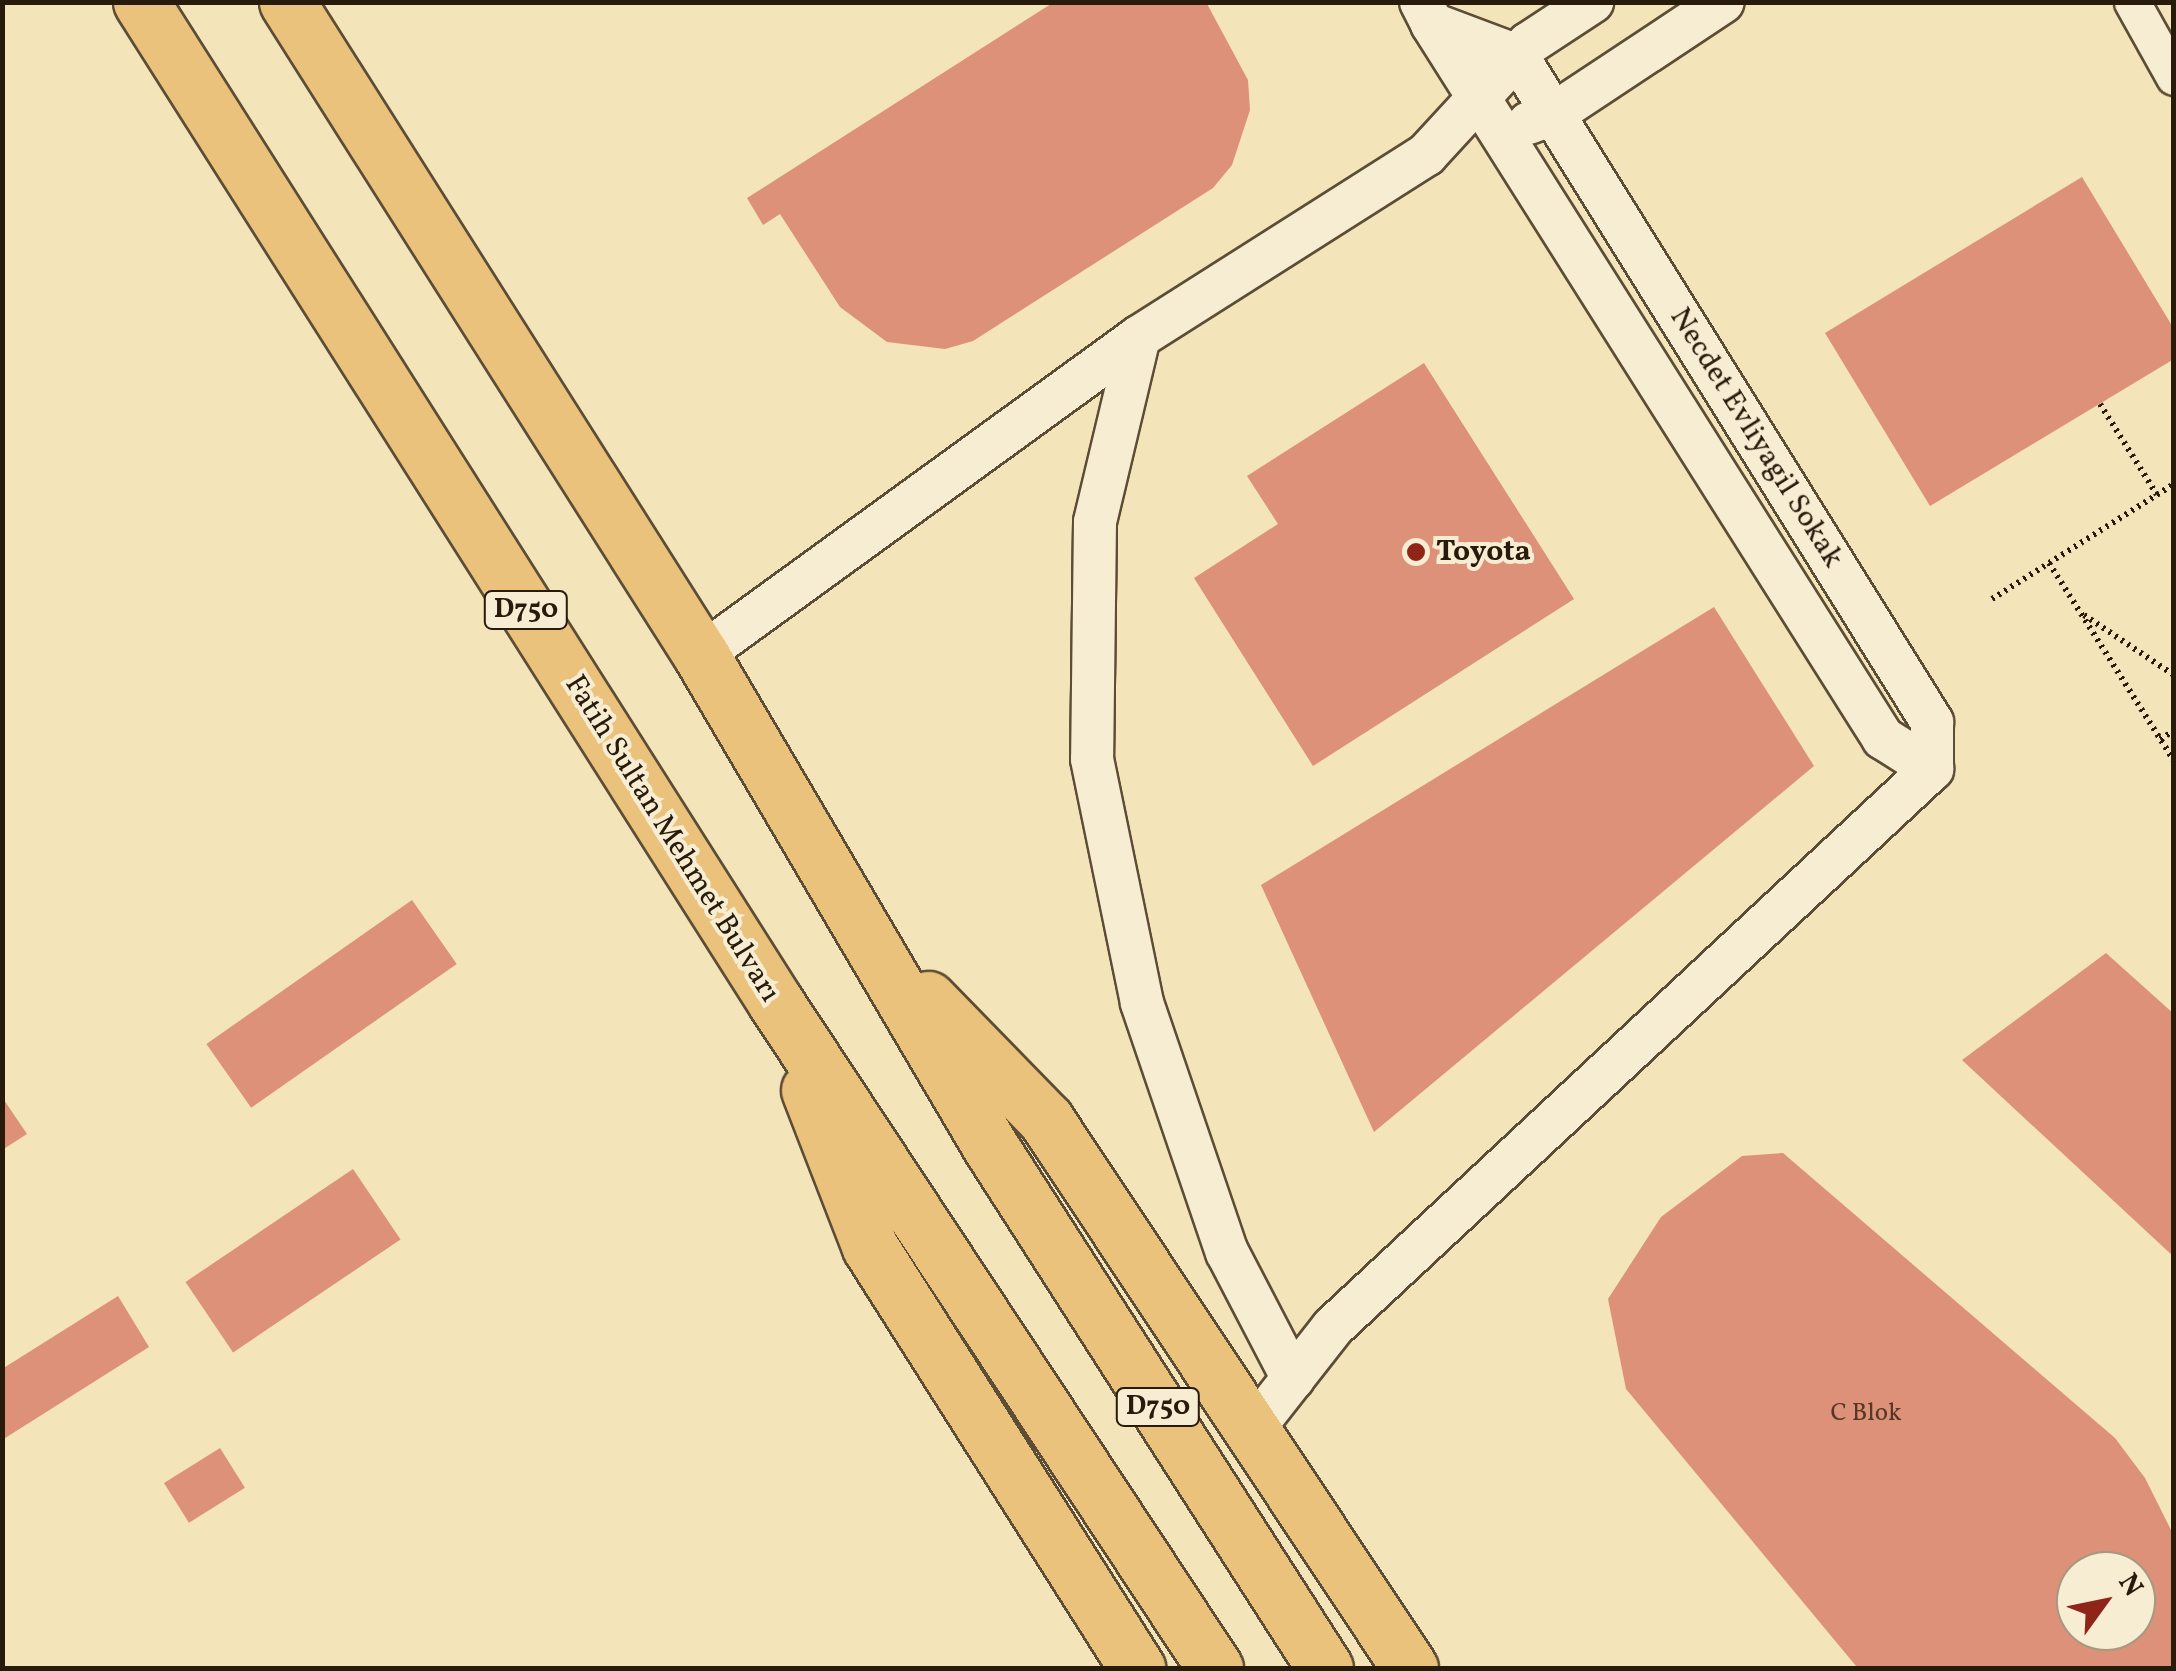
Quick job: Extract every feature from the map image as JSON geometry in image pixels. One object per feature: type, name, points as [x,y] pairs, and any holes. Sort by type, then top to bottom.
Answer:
[{"type":"highway","name":"Fatih Sultan Mehmet Bulvarı","points":[[141,2],[776,1003],[1215,1668]]},
{"type":"highway","name":"D750","points":[[287,2],[701,655],[990,1146],[1326,1668]]},
{"type":"highway","points":[[869,938],[1046,1120],[1410,1668]]},
{"type":"highway","points":[[776,1003],[870,1247],[1137,1668]]},
{"type":"street","points":[[701,655],[1138,338],[1486,116],[1517,56],[1592,2]]},
{"type":"street","points":[[1486,116],[1554,113],[1724,2]]},
{"type":"street","points":[[2132,2],[2174,77]]},
{"type":"street","points":[[1426,13],[1517,56]]},
{"type":"street","points":[[1253,1429],[1334,1327],[1932,769],[1883,738],[1486,116],[1426,13]]},
{"type":"street","name":"Necdet Evliyagil Sokak","points":[[1517,56],[1932,722],[1932,769]]},
{"type":"street","points":[[1138,338],[1096,522],[1092,760],[1142,1003],[1227,1252],[1294,1379]]},
{"type":"path","points":[[2100,404],[2157,495]]},
{"type":"path","points":[[1992,599],[2174,484]]},
{"type":"path","points":[[2048,563],[2174,761]]},
{"type":"path","points":[[2079,612],[2174,676]]},
{"type":"path","points":[[2160,739],[2174,732]]},
{"type":"building","points":[[1054,2],[1206,2],[1248,80],[1250,110],[1232,165],[1213,188],[973,341],[945,349],[887,342],[840,307],[780,214],[763,225],[747,198]]},
{"type":"building","points":[[2082,177],[2174,329],[2174,359],[1930,506],[1825,333]]},
{"type":"building","points":[[1424,363],[1574,599],[1313,766],[1194,578],[1278,524],[1247,476]]},
{"type":"building","points":[[1714,607],[1814,766],[1374,1132],[1261,885]]},
{"type":"building","points":[[412,900],[457,964],[251,1108],[206,1044]]},
{"type":"building","points":[[2106,953],[2174,1014],[2174,1257],[1962,1060]]},
{"type":"building","points":[[2,1097],[27,1134],[2,1150]]},
{"type":"building","points":[[1783,1153],[2115,1438],[2145,1478],[2174,1536],[2174,1668],[1856,1666],[1626,1389],[1608,1299],[1661,1217],[1742,1156]]},
{"type":"building","points":[[353,1169],[401,1239],[233,1352],[186,1282]]},
{"type":"building","points":[[118,1296],[149,1347],[2,1440],[2,1369]]},
{"type":"building","points":[[220,1448],[245,1488],[189,1523],[164,1483]]},
{"type":"place","name":"Toyota","points":[[1416,552]]}]
